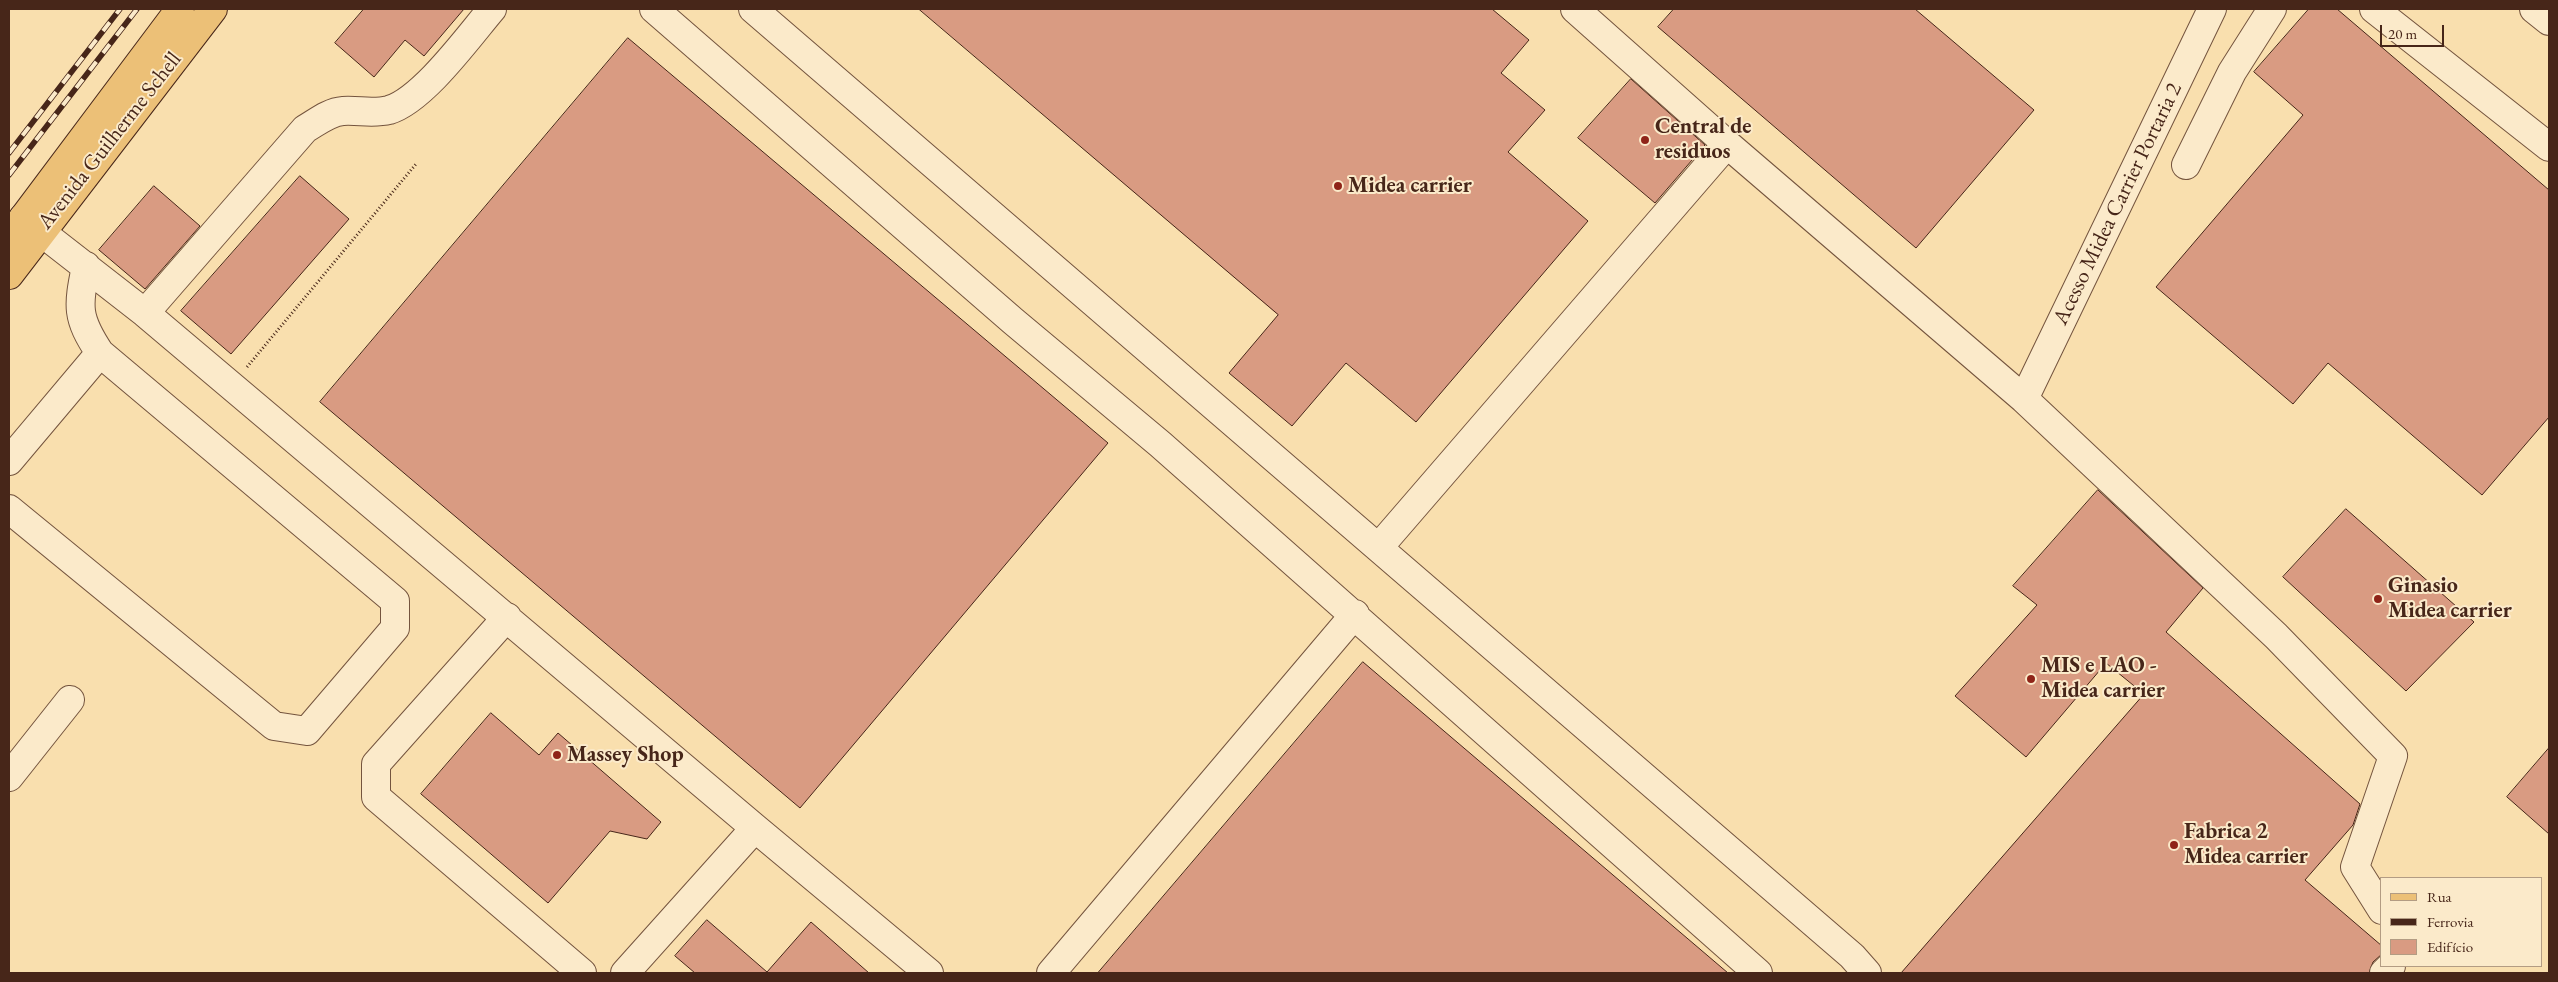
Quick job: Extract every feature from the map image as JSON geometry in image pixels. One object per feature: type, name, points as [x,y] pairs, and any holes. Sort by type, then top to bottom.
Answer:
[{"type":"main road","name":"Avenida Guilherme Schell","points":[[9,275],[24,229],[180,9]]},
{"type":"main road","name":"Avenida Guilherme Schell","points":[[24,229],[213,9]]},
{"type":"street","points":[[146,313],[306,129],[322,118],[342,111],[375,113],[391,109],[410,98],[426,85],[492,9]]},
{"type":"street","points":[[654,9],[1354,614],[1758,973]]},
{"type":"street","points":[[753,9],[1852,956],[1866,973]]},
{"type":"street","points":[[1574,9],[1727,144],[2024,400],[2276,636],[2393,756],[2355,867],[2380,907]]},
{"type":"street","name":"Acesso Midea Carrier Portaria 2","points":[[2024,400],[2212,9]]},
{"type":"street","points":[[2186,165],[2232,72],[2272,9]]},
{"type":"street","points":[[2374,9],[2549,147]]},
{"type":"street","points":[[2534,9],[2549,22]]},
{"type":"street","points":[[1379,547],[1727,144]]},
{"type":"street","points":[[24,229],[86,266],[146,313],[231,387],[930,973]]},
{"type":"street","points":[[9,510],[274,726],[307,731],[396,628],[395,601],[100,353],[81,320],[80,298],[86,266]]},
{"type":"street","points":[[9,461],[100,353]]},
{"type":"street","points":[[1051,973],[1354,614]]},
{"type":"street","points":[[507,617],[376,764],[376,797],[582,973]]},
{"type":"street","points":[[9,778],[70,700]]},
{"type":"street","points":[[625,973],[755,828]]},
{"type":"path","points":[[231,387],[416,164]]},
{"type":"building","points":[[364,9],[464,9],[424,56],[405,40],[374,77],[335,43]]},
{"type":"building","name":"Midea carrier","points":[[919,9],[1492,9],[1529,40],[1501,73],[1545,110],[1508,152],[1588,221],[1416,422],[1346,363],[1292,426],[1229,373],[1278,315]]},
{"type":"building","points":[[1674,9],[1915,9],[2034,110],[1916,248],[1658,27]]},
{"type":"building","points":[[2309,9],[2337,9],[2549,190],[2549,417],[2482,495],[2328,363],[2293,404],[2156,287],[2303,115],[2254,72]]},
{"type":"building","points":[[628,38],[1108,443],[800,808],[320,402]]},
{"type":"building","name":"Central de residuos","points":[[1631,79],[1705,145],[1655,203],[1578,138]]},
{"type":"building","points":[[300,176],[349,219],[231,354],[181,311]]},
{"type":"building","points":[[154,186],[200,226],[145,289],[99,250]]},
{"type":"building","name":"Fabrica 2 Midea carrier","points":[[2098,490],[2203,588],[2166,632],[2360,804],[2353,825],[2305,880],[2380,944],[2380,956],[2373,962],[2369,973],[1901,973],[2144,694],[2106,663],[2026,757],[1955,696],[2037,605],[2013,586]]},
{"type":"building","name":"Ginasio Midea carrier","points":[[2346,509],[2474,622],[2406,691],[2283,577]]},
{"type":"building","points":[[1363,662],[1728,973],[1098,973]]},
{"type":"building","points":[[491,713],[539,755],[558,733],[661,822],[647,839],[610,831],[548,903],[421,794]]},
{"type":"building","points":[[2549,748],[2549,834],[2507,797]]},
{"type":"building","points":[[707,920],[767,972],[811,922],[869,973],[695,973],[675,956]]},
{"type":"railway","points":[[9,153],[120,9]]},
{"type":"railway","points":[[9,175],[137,9]]},
{"type":"place","name":"Central de residuos","points":[[1645,140]]},
{"type":"place","name":"Midea carrier","points":[[1338,186]]},
{"type":"place","name":"Ginasio Midea carrier","points":[[2378,599]]},
{"type":"place","name":"MIS e LAO - Midea carrier","points":[[2031,679]]},
{"type":"place","name":"Massey Shop","points":[[557,755]]},
{"type":"place","name":"Fabrica 2 Midea carrier","points":[[2174,845]]}]
